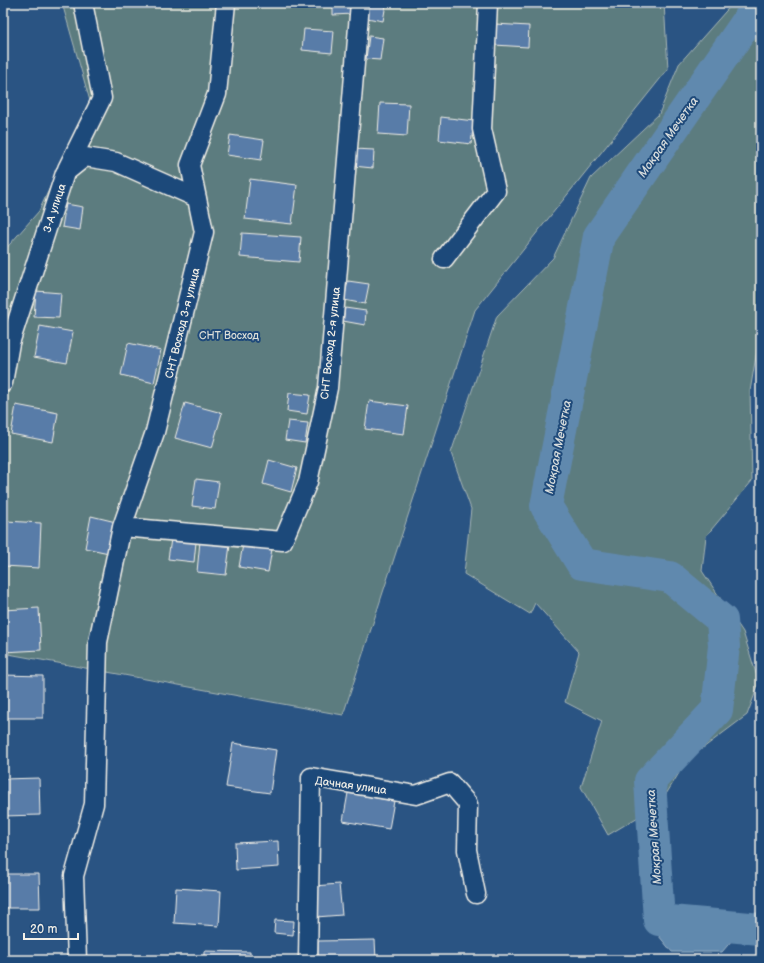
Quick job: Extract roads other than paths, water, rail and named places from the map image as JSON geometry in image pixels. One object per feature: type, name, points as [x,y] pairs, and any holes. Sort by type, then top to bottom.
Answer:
[{"type":"street","points":[[65,173],[102,98],[83,3]]},
{"type":"street","name":"СНТ Восход 3-я улица","points":[[77,960],[74,876],[94,804],[98,642],[122,526],[156,432],[204,232],[190,164],[217,94],[226,3]]},
{"type":"street","name":"СНТ Восход 2-я улица","points":[[122,526],[283,541],[308,482],[328,388],[360,3]]},
{"type":"street","points":[[444,259],[496,191],[482,129],[488,3]]},
{"type":"street","name":"3-А улица","points":[[3,382],[10,343],[65,173],[85,157],[116,162],[197,198]]},
{"type":"street","name":"Дачная улица","points":[[308,960],[311,777],[416,795],[450,783],[468,804],[467,850],[476,894]]},
{"type":"water","points":[[697,910],[742,921],[744,926],[722,952],[672,952],[649,924]]},
{"type":"waterway","name":"Мокрая Мечетка","points":[[760,3],[599,236],[546,506],[582,564],[670,577],[722,620],[724,646],[717,710],[650,781],[659,920],[761,929]]},
{"type":"park label","name":"СНТ Восход","points":[[229,335]]}]
